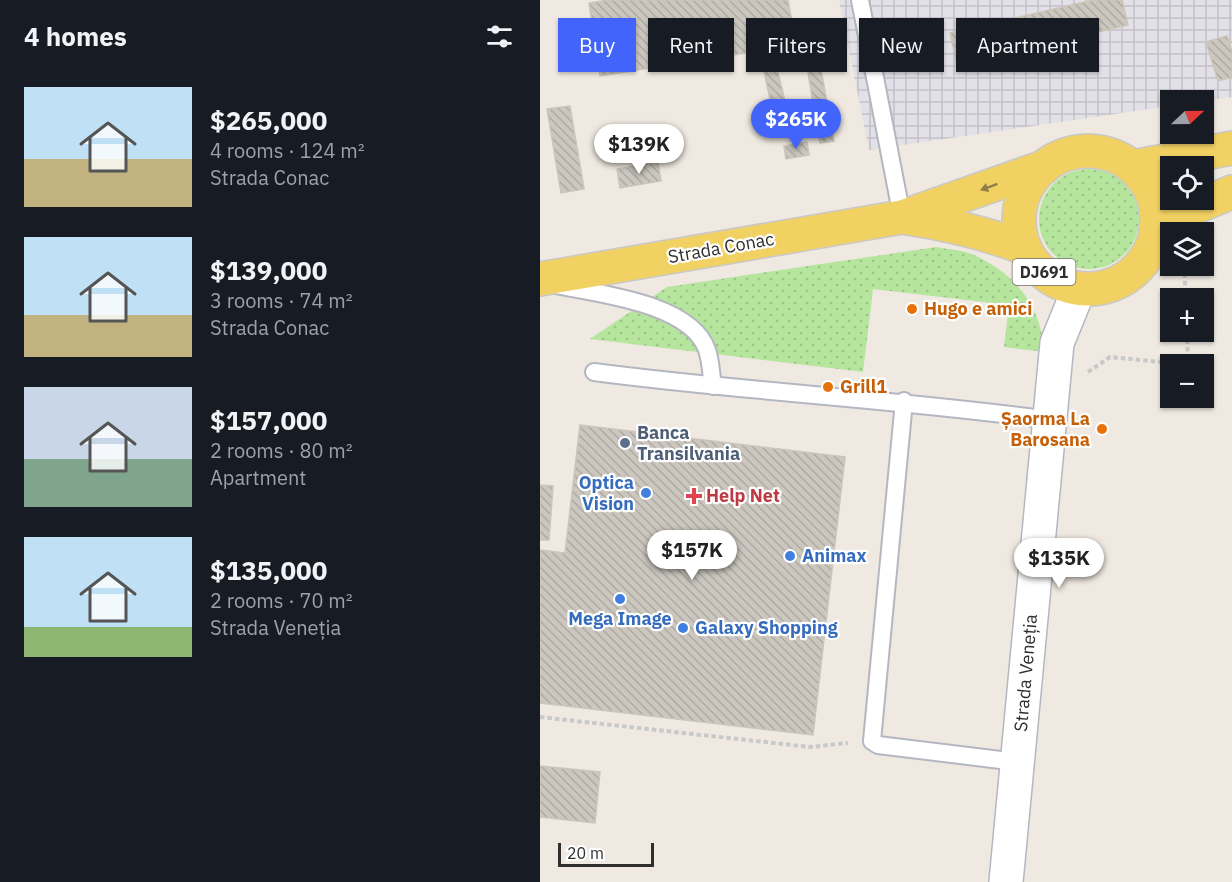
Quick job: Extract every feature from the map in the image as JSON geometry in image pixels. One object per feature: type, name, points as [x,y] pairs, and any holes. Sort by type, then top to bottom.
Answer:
[{"type":"main road","points":[[1133,167],[1232,148]]},
{"type":"main road","name":"DJ691","points":[[1088,151],[1112,155],[1133,167],[1146,183],[1155,202],[1157,223],[1152,246],[1140,267],[1127,278],[1104,287],[1079,289],[1062,284],[1047,275],[1034,263],[1024,248],[1020,226],[1021,204],[1034,177],[1044,167],[1065,155],[1088,151]]},
{"type":"main road","name":"Strada Conac","points":[[540,280],[902,217],[1044,167]]},
{"type":"main road","points":[[1157,223],[1232,192]]},
{"type":"main road","name":"Strada Conac","points":[[902,217],[987,233],[1024,248]]},
{"type":"street","name":"Strada Veneția","points":[[1006,882],[1057,343],[1079,289]]},
{"type":"lane","points":[[860,0],[902,217]]},
{"type":"lane","points":[[540,280],[655,306],[685,321],[707,348],[713,386]]},
{"type":"lane","points":[[594,372],[713,386],[904,401],[1050,420]]},
{"type":"lane","points":[[904,401],[872,741],[913,750],[1017,762]]},
{"type":"path","points":[[1055,365],[1084,375],[1110,357],[1160,362]]},
{"type":"path","points":[[540,717],[810,747],[872,741]]},
{"type":"shaded area","points":[[839,0],[1232,0],[1232,97],[1214,99],[1214,90],[1160,90],[1160,107],[869,150],[847,40],[847,18],[843,18]]},
{"type":"green space","points":[[1089,169],[1108,173],[1124,184],[1135,200],[1139,219],[1135,238],[1124,254],[1108,265],[1089,269],[1070,265],[1054,254],[1043,238],[1039,219],[1043,200],[1054,184],[1070,173]]},
{"type":"green space","points":[[936,247],[972,254],[1013,281],[1032,306],[1042,335],[1044,352],[1004,347],[1009,305],[873,289],[863,372],[590,339],[667,287]]},
{"type":"building","points":[[608,0],[788,0],[791,18],[746,18],[746,53],[734,55],[734,18],[648,18],[648,68],[636,70],[636,18],[591,18],[589,3]]},
{"type":"building","points":[[1093,0],[1122,0],[1128,25],[1099,32],[1099,18],[1015,18]]},
{"type":"building","points":[[956,32],[956,60],[950,33]]},
{"type":"building","points":[[1227,36],[1232,51],[1232,77],[1218,81],[1206,42]]},
{"type":"building","points":[[599,72],[625,72],[600,76]]},
{"type":"building","points":[[764,72],[778,72],[785,101],[771,104]]},
{"type":"building","points":[[808,72],[821,72],[828,108],[814,110]]},
{"type":"building","points":[[570,106],[584,189],[561,193],[547,109]]},
{"type":"building","points":[[828,108],[834,141],[820,143],[814,110]]},
{"type":"building","points":[[807,142],[809,155],[786,159],[784,146]]},
{"type":"building","points":[[658,162],[661,181],[620,188],[617,169]]},
{"type":"building","name":"Galaxy Shopping","points":[[580,425],[845,457],[813,735],[540,703],[540,550],[565,553]]},
{"type":"building","points":[[540,485],[553,486],[549,540],[540,540]]},
{"type":"building","points":[[540,766],[600,772],[595,823],[540,817]]},
{"type":"place","name":"Hugo e amici","points":[[912,309]]},
{"type":"place","name":"Grill1","points":[[828,387]]},
{"type":"place","name":"Șaorma La Barosana","points":[[1102,429]]},
{"type":"place","name":"Banca Transilvania","points":[[625,443]]},
{"type":"place","name":"Optica Vision","points":[[646,493]]},
{"type":"place","name":"Help Net","points":[[694,496]]},
{"type":"place","name":"Animax","points":[[790,556]]},
{"type":"place","name":"Mega Image","points":[[620,599]]},
{"type":"place","name":"Galaxy Shopping","points":[[683,628]]}]
